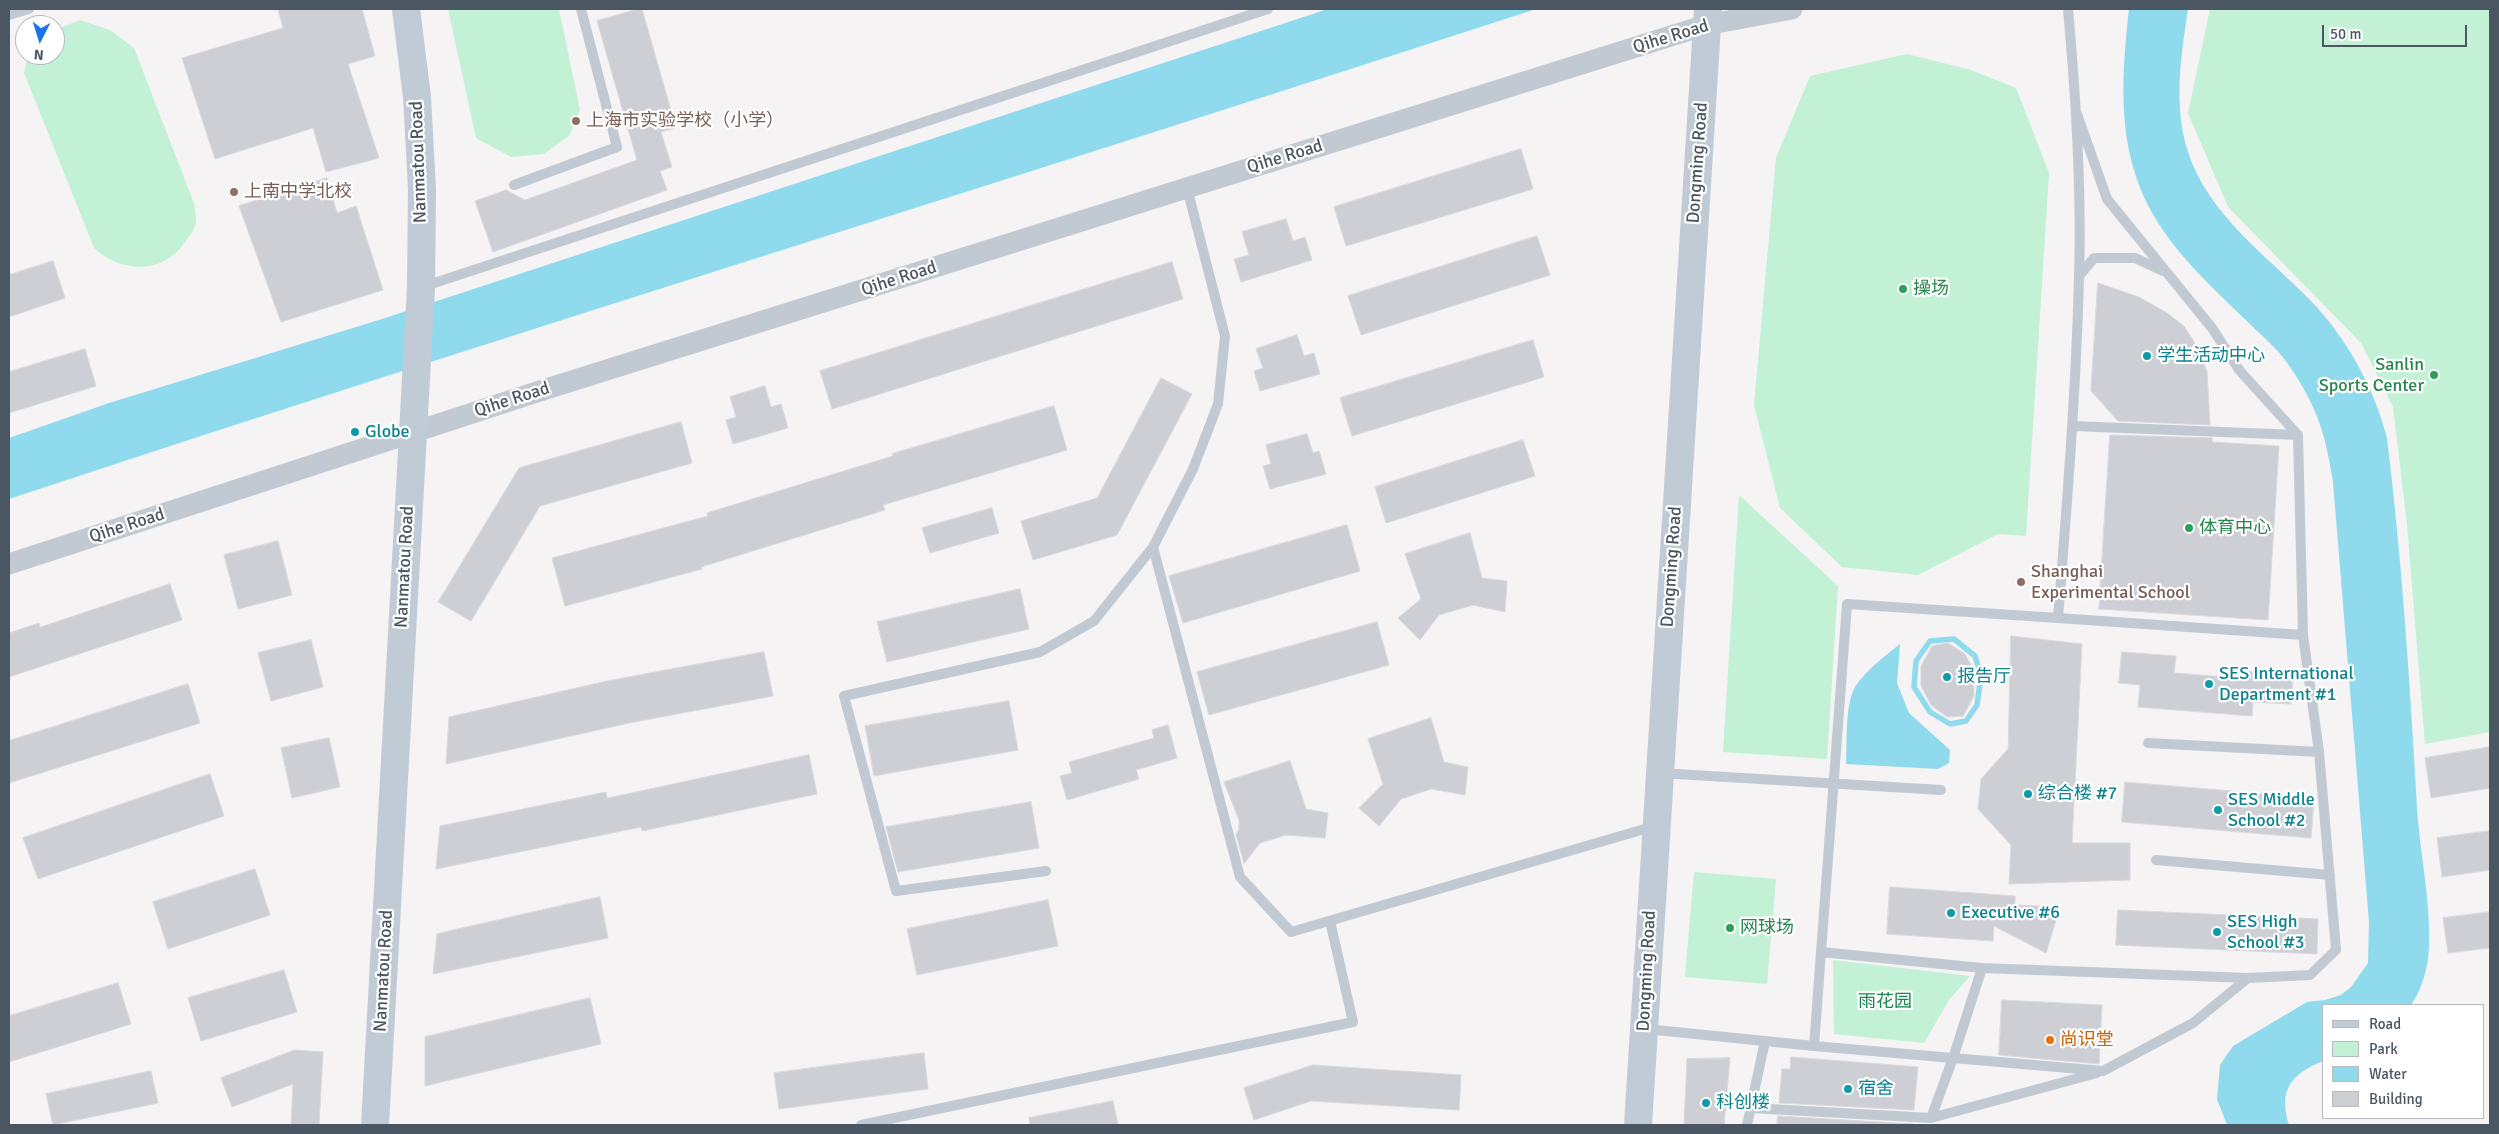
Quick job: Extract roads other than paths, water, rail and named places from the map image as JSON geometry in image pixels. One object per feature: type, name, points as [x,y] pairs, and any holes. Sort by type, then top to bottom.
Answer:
[{"type":"street","name":"Nanmatou Road","points":[[375,1125],[421,287],[422,190],[417,96],[406,9]]},
{"type":"street","name":"Qihe Road","points":[[9,564],[412,433],[1187,188],[1707,17],[1792,9]]},
{"type":"street","name":"Dongming Road","points":[[1638,1125],[1707,17]]},
{"type":"lane","points":[[9,15],[29,9]]},
{"type":"lane","points":[[514,184],[617,147],[581,9]]},
{"type":"lane","points":[[421,287],[1268,9]]},
{"type":"lane","points":[[2058,618],[2073,426],[2079,276],[2077,114],[2068,9]]},
{"type":"lane","points":[[1821,952],[1982,968],[2248,978],[2310,975],[2336,950],[2318,752],[2303,635],[2298,435],[2240,371],[2212,328],[2164,272],[2107,198],[2077,114]]},
{"type":"lane","points":[[1046,871],[896,891],[844,696],[1040,652],[1094,621],[1153,547],[1193,468],[1218,404],[1225,336],[1187,188]]},
{"type":"lane","points":[[2079,276],[2094,258],[2135,258],[2164,272]]},
{"type":"lane","points":[[2073,426],[2298,435]]},
{"type":"lane","points":[[1153,547],[1240,877],[1291,932],[1656,826]]},
{"type":"lane","points":[[1814,1046],[1847,604],[2303,635]]},
{"type":"lane","points":[[2148,743],[2318,752]]},
{"type":"lane","points":[[1659,773],[1941,790]]},
{"type":"lane","points":[[2156,860],[2330,875]]},
{"type":"lane","points":[[861,1125],[1353,1022],[1330,921]]},
{"type":"lane","points":[[1931,1118],[1982,968]]},
{"type":"lane","points":[[1751,1108],[1931,1118],[2103,1071],[2192,1023],[2248,978]]},
{"type":"lane","points":[[1644,1028],[1814,1046],[2103,1071]]},
{"type":"lane","points":[[1747,1125],[1764,1041]]},
{"type":"water","points":[[1328,9],[1536,9],[390,375],[9,499],[9,438],[109,403],[382,319]]},
{"type":"water","points":[[2129,9],[2188,9],[2181,63],[2180,98],[2183,134],[2197,174],[2209,195],[2224,214],[2257,250],[2310,300],[2347,346],[2375,400],[2387,438],[2401,576],[2418,826],[2427,895],[2429,948],[2427,963],[2424,978],[2412,1004],[2322,1004],[2322,1061],[2303,1072],[2290,1085],[2286,1093],[2285,1102],[2289,1125],[2227,1125],[2217,1099],[2220,1065],[2233,1046],[2307,1002],[2325,1000],[2341,995],[2351,987],[2368,963],[2369,922],[2333,482],[2327,450],[2314,408],[2290,367],[2277,350],[2206,281],[2177,249],[2164,232],[2143,195],[2129,149],[2125,126],[2123,80]]},
{"type":"water","points":[[1900,644],[1897,683],[1909,713],[1950,750],[1949,763],[1938,769],[1846,764],[1848,714],[1855,687],[1870,669]]},
{"type":"waterway","points":[[1954,639],[1975,656],[1981,676],[1977,705],[1966,721],[1950,724],[1930,712],[1914,687],[1916,661],[1930,641],[1954,639]]},
{"type":"place","name":"上海市实验学校（小学）","points":[[576,121]]},
{"type":"place","name":"上南中学北校","points":[[234,192]]},
{"type":"place","name":"操场","points":[[1903,289]]},
{"type":"place","name":"学生活动中心","points":[[2147,356]]},
{"type":"place","name":"Sanlin Sports Center","points":[[2434,375]]},
{"type":"place","name":"Globe","points":[[355,432]]},
{"type":"place","name":"体育中心","points":[[2189,528]]},
{"type":"place","name":"Shanghai Experimental School","points":[[2021,582]]},
{"type":"place","name":"报告厅","points":[[1947,677]]},
{"type":"place","name":"SES International Department #1","points":[[2209,684]]},
{"type":"place","name":"综合楼 #7","points":[[2028,794]]},
{"type":"place","name":"SES Middle School #2","points":[[2218,810]]},
{"type":"place","name":"Executive #6","points":[[1951,913]]},
{"type":"place","name":"网球场","points":[[1730,928]]},
{"type":"place","name":"SES High School #3","points":[[2217,932]]},
{"type":"place","name":"尚识堂","points":[[2050,1040]]},
{"type":"place","name":"宿舍","points":[[1848,1089]]},
{"type":"place","name":"科创楼","points":[[1706,1103]]},
{"type":"park label","name":"雨花园","points":[[1885,1002]]}]
